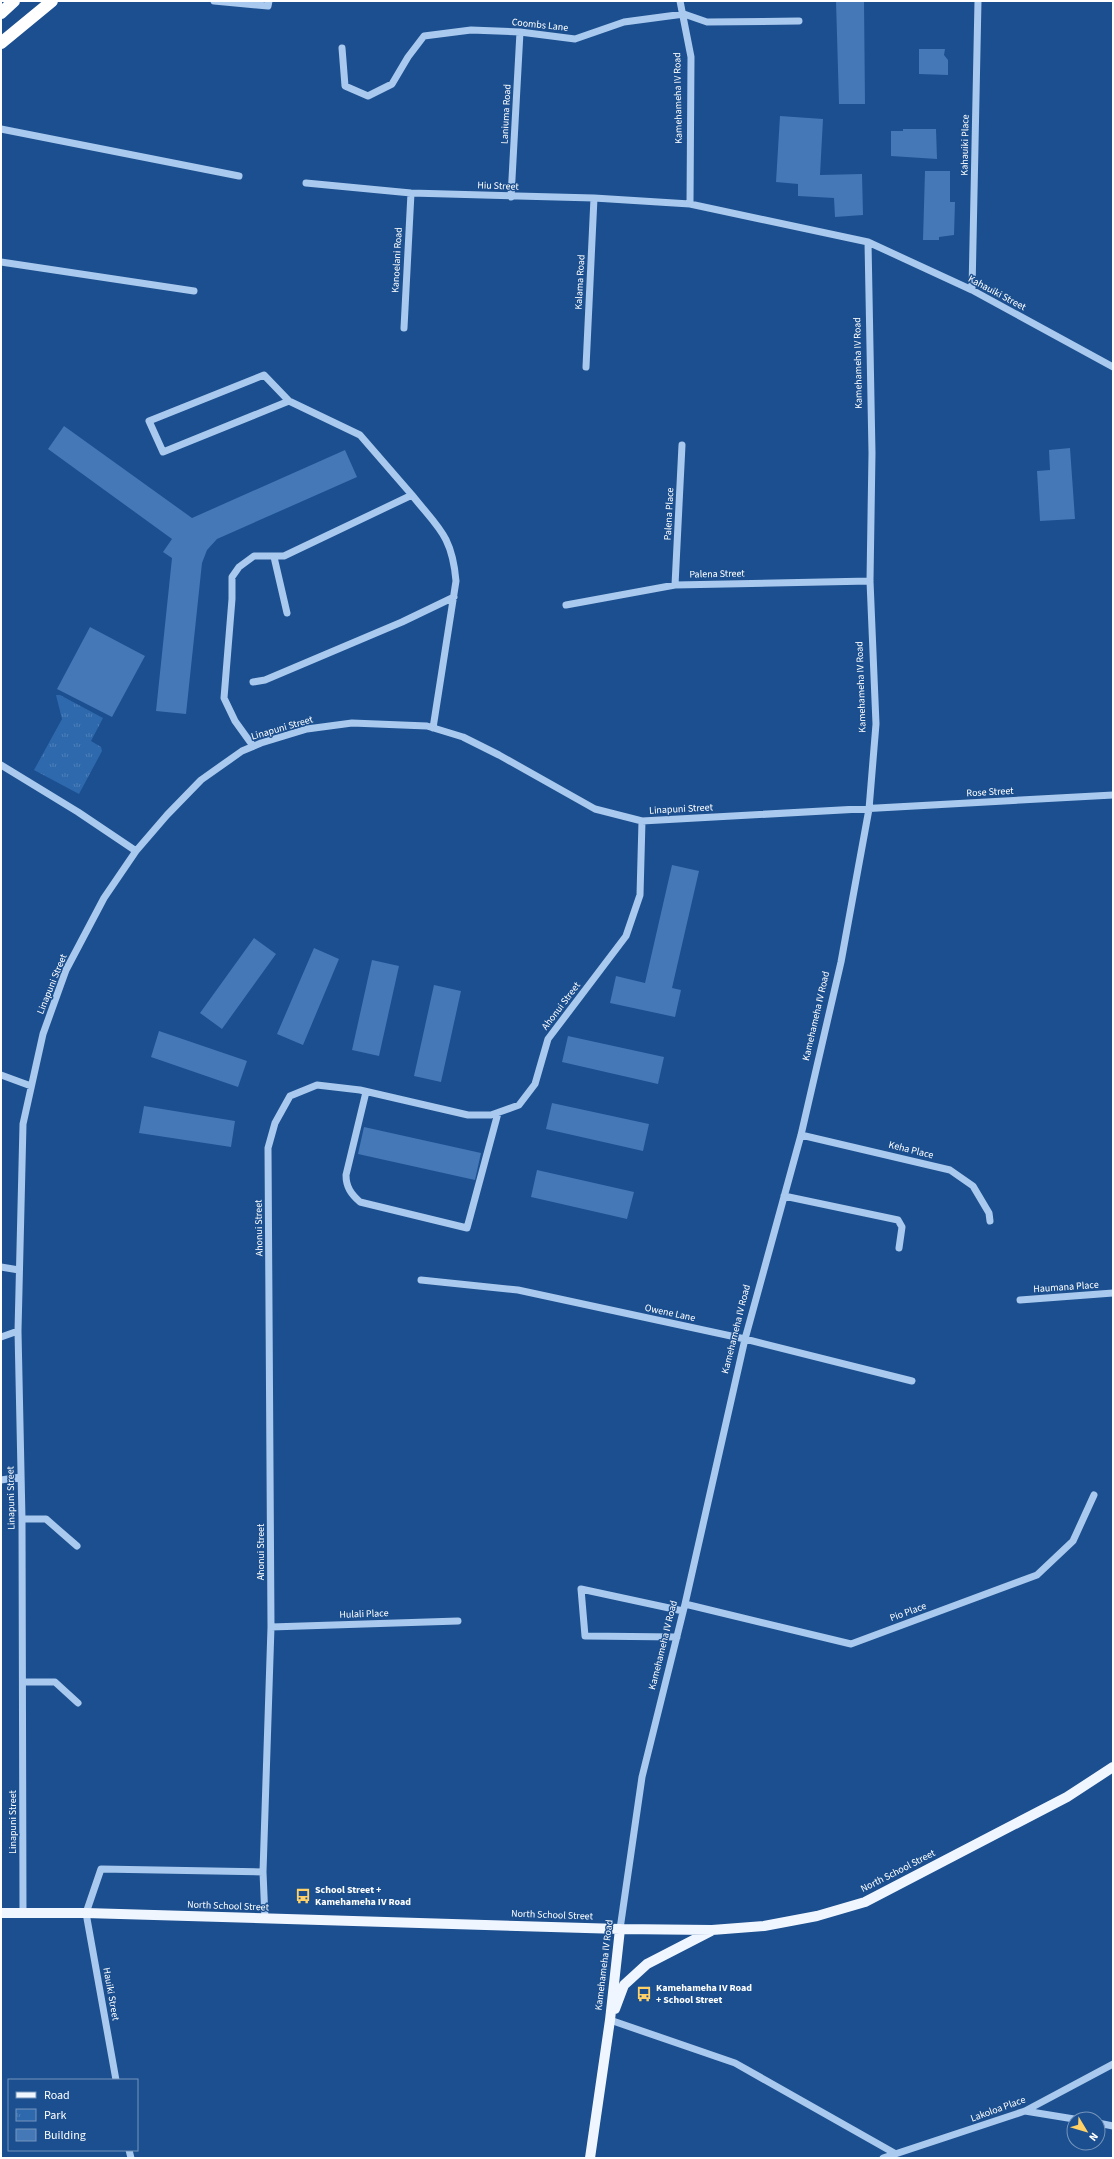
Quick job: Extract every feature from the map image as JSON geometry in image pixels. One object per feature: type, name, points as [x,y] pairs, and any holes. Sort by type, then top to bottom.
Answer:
[{"type":"highway","points":[[1,13],[14,1]]},
{"type":"highway","points":[[1,43],[52,1]]},
{"type":"main road","name":"North School Street","points":[[1,1913],[86,1913],[620,1929],[712,1930],[764,1926],[810,1917],[865,1902],[1067,1797],[1113,1768]]},
{"type":"main road","name":"Kamehameha IV Road","points":[[590,2158],[610,2020],[620,1929]]},
{"type":"main road","points":[[610,2020],[624,1985],[647,1964],[712,1930]]},
{"type":"street","points":[[214,1],[268,6],[268,1]]},
{"type":"street","name":"Kamehameha IV Road","points":[[680,1],[684,14],[691,58],[690,204]]},
{"type":"street","name":"Kahauiki Place","points":[[972,290],[978,1]]},
{"type":"street","name":"Coombs Lane","points":[[342,48],[344,86],[368,96],[392,84],[408,57],[424,36],[471,30],[520,32],[575,39],[624,22],[684,14],[707,22],[799,21]]},
{"type":"street","name":"Laniuma Road","points":[[511,197],[520,32]]},
{"type":"street","points":[[1,129],[239,176]]},
{"type":"street","name":"Hiu Street","points":[[306,183],[410,193],[511,197],[594,198],[690,204]]},
{"type":"street","name":"Kanoelani Road","points":[[404,328],[410,193]]},
{"type":"street","name":"Kalama Road","points":[[586,367],[594,198]]},
{"type":"street","points":[[690,204],[868,242]]},
{"type":"street","name":"Kamehameha IV Road","points":[[620,1929],[642,1777],[684,1608],[745,1339],[801,1135],[841,962],[869,809],[876,724],[870,581],[872,453],[868,242]]},
{"type":"street","name":"Kahauiki Street","points":[[868,242],[972,290],[1113,367]]},
{"type":"street","points":[[1,262],[194,291]]},
{"type":"street","points":[[289,401],[163,452],[149,421],[264,375],[289,401],[360,435],[429,514],[450,545],[454,557],[456,581],[433,728]]},
{"type":"street","name":"Palena Place","points":[[675,585],[682,445]]},
{"type":"street","points":[[253,746],[235,721],[224,698],[232,599],[232,577],[239,567],[254,556],[284,556],[412,495]]},
{"type":"street","points":[[274,557],[287,613]]},
{"type":"street","name":"Palena Street","points":[[566,605],[675,585],[870,581]]},
{"type":"street","points":[[252,682],[265,680],[402,622],[454,597]]},
{"type":"street","name":"Linapuni Street","points":[[23,1913],[22,1519],[20,1477],[18,1270],[23,1124],[43,1034],[66,970],[104,898],[136,851],[167,815],[201,780],[242,751],[253,746],[307,729],[352,723],[433,728],[463,737],[596,809],[642,822],[869,809]]},
{"type":"street","points":[[1,765],[78,812],[136,851]]},
{"type":"street","name":"Rose Street","points":[[869,809],[1113,795]]},
{"type":"street","name":"Ahonui Street","points":[[265,1919],[263,1872],[271,1627],[268,1148],[275,1123],[290,1096],[317,1085],[366,1092],[468,1115],[491,1115],[519,1105],[535,1084],[548,1039],[626,936],[640,895],[642,822]]},
{"type":"street","points":[[1,1075],[31,1086]]},
{"type":"street","points":[[366,1092],[346,1175],[346,1184],[352,1194],[360,1202],[468,1228],[498,1113]]},
{"type":"street","name":"Keha Place","points":[[801,1135],[950,1170],[973,1186],[990,1213],[990,1221]]},
{"type":"street","points":[[784,1196],[898,1220],[902,1227],[899,1248]]},
{"type":"street","points":[[1,1267],[18,1270]]},
{"type":"street","name":"Owene Lane","points":[[421,1280],[518,1290],[745,1339],[912,1381]]},
{"type":"street","name":"Haumana Place","points":[[1020,1300],[1113,1294]]},
{"type":"street","points":[[1,1337],[18,1331]]},
{"type":"street","points":[[1,1480],[20,1477]]},
{"type":"street","name":"Pio Place","points":[[677,1636],[585,1636],[581,1589],[684,1608],[851,1644],[1037,1575],[1073,1541],[1094,1495]]},
{"type":"street","points":[[22,1519],[46,1519],[77,1546]]},
{"type":"street","name":"Hulali Place","points":[[271,1627],[458,1621]]},
{"type":"street","points":[[23,1682],[55,1682],[78,1703]]},
{"type":"street","points":[[86,1913],[101,1869],[263,1872]]},
{"type":"street","name":"Hauiki Street","points":[[86,1913],[116,2079]]},
{"type":"street","points":[[610,2020],[735,2062],[896,2154]]},
{"type":"street","name":"Lakoloa Place","points":[[883,2158],[1025,2111],[1113,2064]]},
{"type":"street","points":[[1025,2111],[1066,2118]]},
{"type":"green space","points":[[56,695],[60,695],[103,718],[91,741],[101,747],[102,751],[79,794],[34,770],[62,719]]},
{"type":"building","points":[[836,1],[864,1],[865,104],[839,104]]},
{"type":"building","points":[[919,49],[945,49],[944,55],[948,60],[948,75],[919,74]]},
{"type":"building","points":[[780,116],[823,119],[820,175],[862,174],[863,215],[835,217],[834,198],[798,196],[798,184],[776,182]]},
{"type":"building","points":[[903,129],[936,129],[937,159],[891,156],[891,131],[903,131]]},
{"type":"building","points":[[925,171],[950,171],[950,202],[955,202],[954,235],[939,237],[939,240],[923,240]]},
{"type":"building","points":[[64,426],[192,518],[345,450],[357,477],[217,539],[207,550],[202,563],[186,714],[156,711],[172,558],[163,552],[172,539],[48,449]]},
{"type":"building","points":[[1070,448],[1075,519],[1040,521],[1037,471],[1050,470],[1049,450]]},
{"type":"building","points":[[90,627],[145,656],[112,717],[57,689]]},
{"type":"building","points":[[672,865],[699,871],[672,988],[681,990],[675,1017],[610,1003],[616,976],[645,983]]},
{"type":"building","points":[[254,938],[276,954],[222,1029],[200,1013]]},
{"type":"building","points":[[314,948],[339,959],[303,1045],[277,1034]]},
{"type":"building","points":[[372,960],[399,966],[379,1056],[352,1050]]},
{"type":"building","points":[[434,985],[461,991],[441,1082],[414,1076]]},
{"type":"building","points":[[159,1031],[247,1061],[238,1087],[151,1057]]},
{"type":"building","points":[[568,1036],[664,1057],[658,1084],[562,1062]]},
{"type":"building","points":[[552,1103],[649,1124],[643,1151],[546,1129]]},
{"type":"building","points":[[144,1106],[235,1121],[231,1147],[139,1133]]},
{"type":"building","points":[[364,1127],[481,1153],[475,1180],[358,1154]]},
{"type":"building","points":[[537,1170],[634,1192],[627,1219],[531,1197]]},
{"type":"place","name":"School Street + Kamehameha IV Road","points":[[303,1896]]},
{"type":"place","name":"Kamehameha IV Road + School Street","points":[[644,1994]]}]
